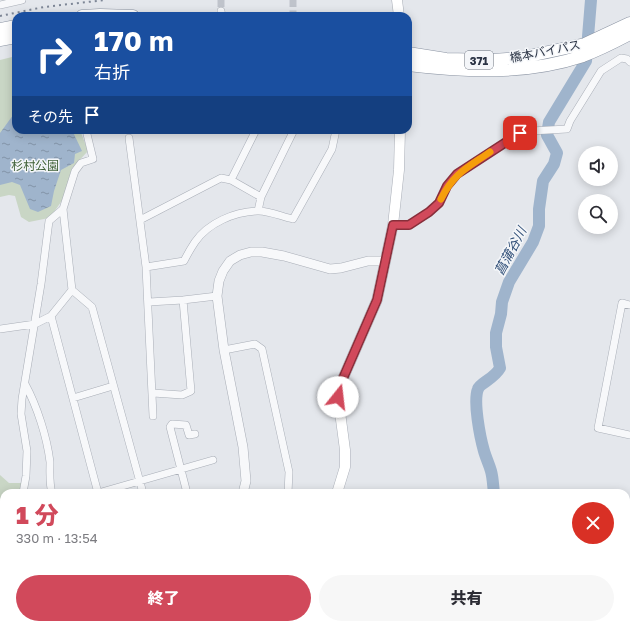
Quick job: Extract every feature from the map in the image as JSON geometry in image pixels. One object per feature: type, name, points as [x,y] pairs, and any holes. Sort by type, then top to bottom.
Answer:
[{"type":"highway","name":"橋本バイパス","points":[[412,65],[450,70],[497,71],[548,65],[583,56],[617,35],[630,23]]},
{"type":"highway","points":[[0,29],[12,27]]},
{"type":"highway","name":"橋本バイパス","points":[[412,54],[446,59],[493,60],[520,58],[585,44],[617,35],[630,34]]},
{"type":"highway","points":[[0,40],[12,38]]},
{"type":"main road","points":[[397,0],[398,12]]},
{"type":"main road","points":[[338,489],[345,467],[345,450],[338,397],[341,383],[377,300],[393,225],[399,170],[400,134]]},
{"type":"street","points":[[0,5],[22,0]]},
{"type":"street","points":[[393,225],[409,225],[422,217],[439,203],[447,186],[457,174],[520,133],[531,130],[566,129],[601,71],[621,58],[630,62]]},
{"type":"street","points":[[87,134],[93,159],[81,163],[75,171],[63,209],[72,290],[92,307],[142,489]]},
{"type":"street","points":[[231,180],[254,134]]},
{"type":"street","points":[[258,211],[261,197],[292,134]]},
{"type":"street","points":[[146,266],[184,261],[195,242],[205,231],[224,219],[234,215],[258,211],[293,219],[332,149],[335,134]]},
{"type":"street","points":[[129,138],[146,266],[149,302],[153,416]]},
{"type":"street","points":[[140,220],[221,178],[231,180],[261,197]]},
{"type":"street","points":[[24,489],[27,451],[21,414],[25,384],[49,221],[63,209]]},
{"type":"street","points":[[244,489],[246,481],[243,447],[224,350],[218,296],[219,281],[223,271],[230,261],[240,255],[251,252],[262,252],[284,256],[330,269],[368,262],[385,261]]},
{"type":"street","points":[[0,329],[35,324],[51,316],[72,290]]},
{"type":"street","points":[[149,302],[218,296]]},
{"type":"street","points":[[153,393],[182,395],[191,391],[183,300]]},
{"type":"street","points":[[630,305],[622,303],[598,428],[630,435]]},
{"type":"street","points":[[51,316],[97,489]]},
{"type":"street","points":[[224,350],[256,344],[262,349],[289,472],[288,489]]},
{"type":"street","points":[[25,384],[30,393],[42,426],[50,460],[52,489]]},
{"type":"street","points":[[73,398],[113,386]]},
{"type":"street","points":[[186,489],[170,427],[172,424],[186,425],[189,435],[195,434]]},
{"type":"street","points":[[112,489],[213,460]]},
{"type":"green space","name":"杉村公園","points":[[12,57],[12,134],[82,134],[88,151],[72,168],[63,199],[49,218],[29,222],[21,217],[15,196],[9,195],[0,197],[0,60]]},
{"type":"green space","points":[[0,475],[9,483],[22,483],[21,489],[0,489]]},
{"type":"water","name":"杉村公園","points":[[12,116],[12,134],[74,134],[82,151],[75,154],[74,163],[61,170],[51,206],[38,212],[30,209],[20,185],[12,182],[0,185],[0,133]]},
{"type":"waterway","name":"菖蒲谷川","points":[[494,489],[492,474],[484,451],[479,428],[476,402],[478,389],[500,368],[496,347],[496,333],[501,314],[502,302],[509,282],[533,242],[539,226],[539,209],[543,181],[554,164],[557,153],[547,135],[549,122],[586,61],[591,0]]},
{"type":"tunnel","points":[[221,0],[221,11]]},
{"type":"tunnel","points":[[293,0],[293,12]]},
{"type":"railway","points":[[20,12],[44,7],[105,0]]},
{"type":"railway","points":[[0,16],[12,14]]},
{"type":"slow traffic","points":[[441,199],[447,186],[457,174],[490,152]]},
{"type":"route","points":[[338,397],[341,383],[377,300],[393,225],[409,225],[429,212],[439,203],[447,186],[457,174],[520,133]]}]
